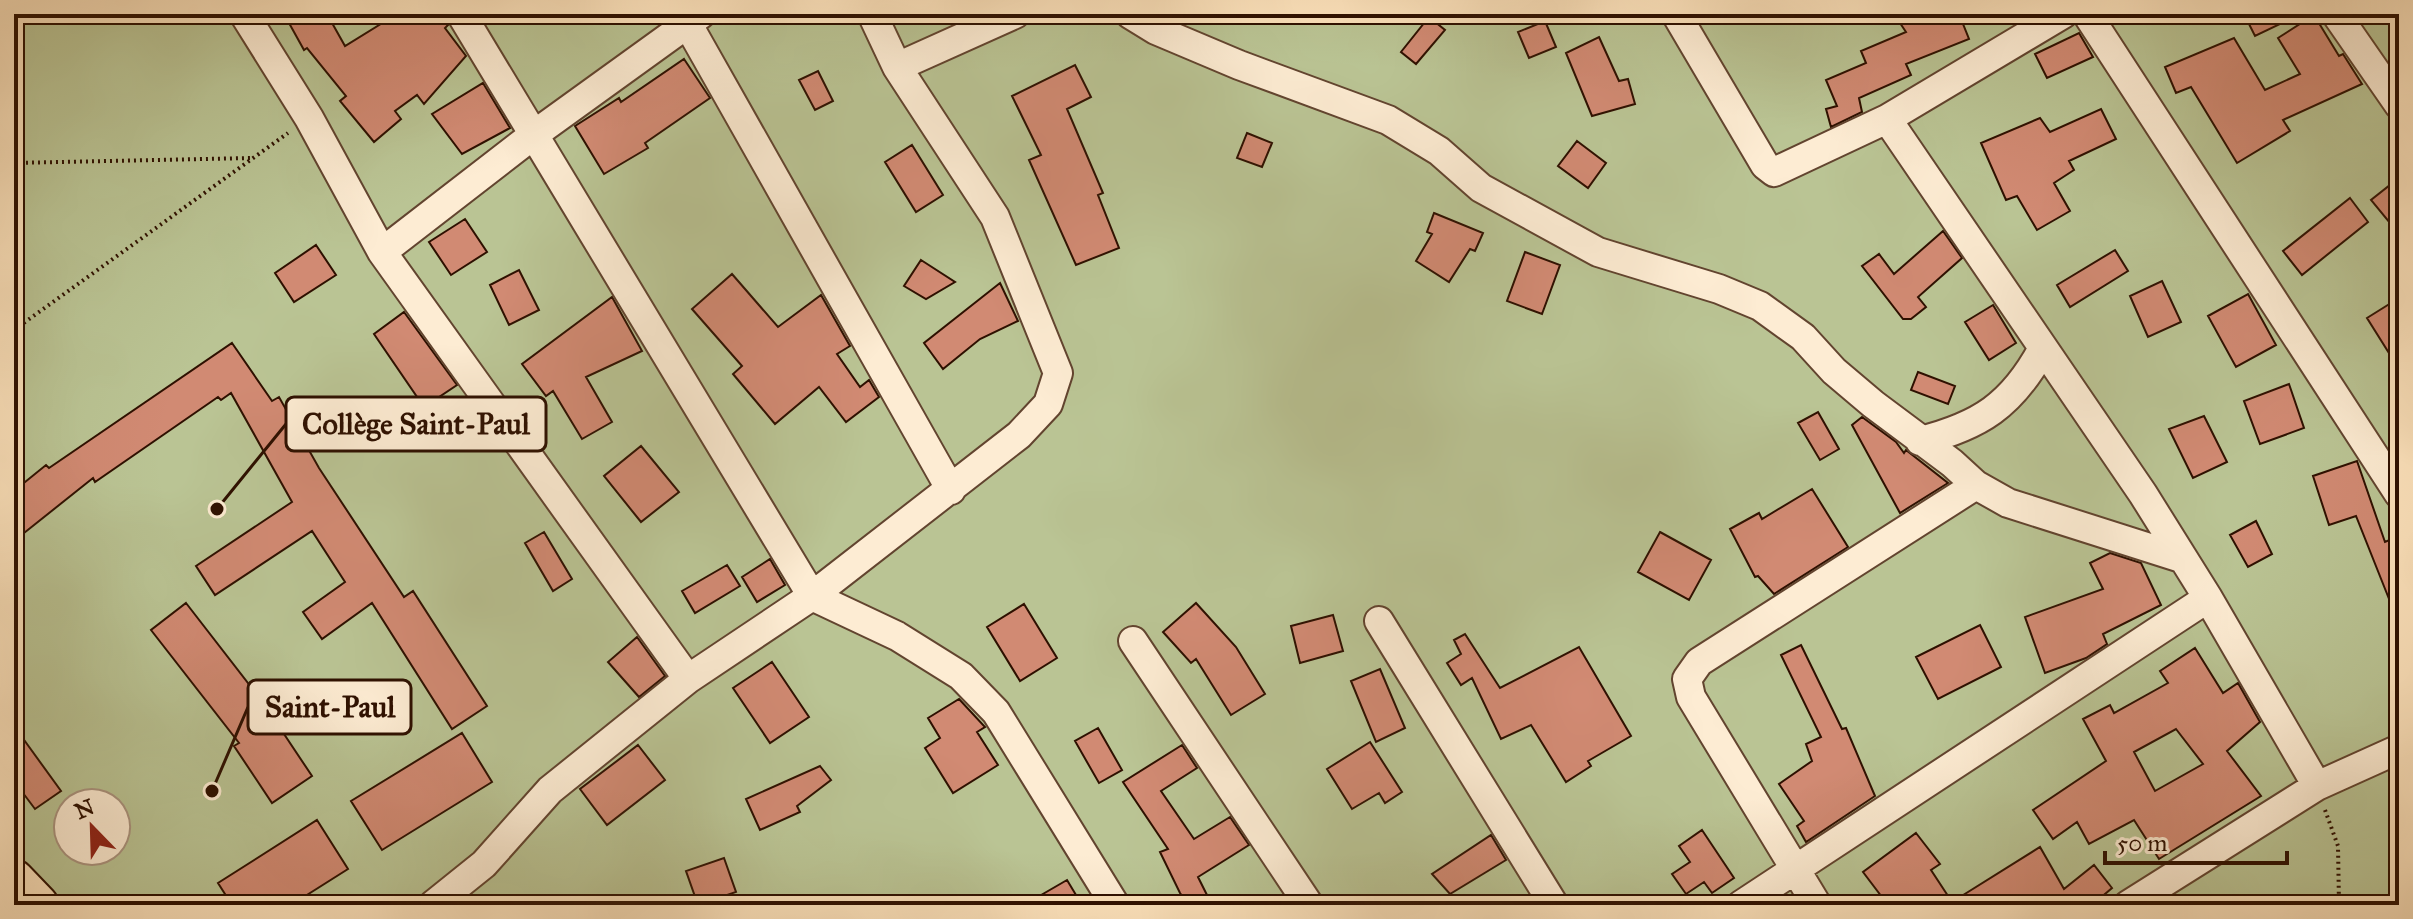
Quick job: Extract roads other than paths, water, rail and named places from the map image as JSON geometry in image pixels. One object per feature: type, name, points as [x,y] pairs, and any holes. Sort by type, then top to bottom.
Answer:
[{"type":"highway","points":[[14,880],[38,905]]},
{"type":"street","points":[[244,14],[309,118],[382,252],[688,679]]},
{"type":"street","points":[[461,14],[812,596],[910,644],[961,676],[996,712],[1115,905]]},
{"type":"street","points":[[433,905],[484,864],[550,790],[688,679],[812,596],[876,543],[951,490],[1029,425],[1048,404],[1058,373],[995,217],[897,67],[872,14]]},
{"type":"street","points":[[897,67],[1015,14]]},
{"type":"street","points":[[1130,14],[1156,30],[1239,65],[1388,120],[1439,151],[1481,188],[1598,252],[1719,289],[1760,306],[1803,337],[1834,371],[1920,441],[1976,485],[2008,503],[2181,558]]},
{"type":"street","points":[[1676,14],[1765,165],[1774,172],[1887,119],[2063,14]]},
{"type":"street","points":[[2087,14],[2399,494]]},
{"type":"street","points":[[2336,14],[2399,105]]},
{"type":"street","points":[[382,252],[690,17],[951,490]]},
{"type":"street","points":[[1887,119],[2143,494],[2208,598],[2317,786]]},
{"type":"street","points":[[1920,441],[1954,433],[1988,416],[2025,380],[2042,350]]},
{"type":"street","points":[[1817,905],[1691,697],[1687,679],[1699,662],[1976,485]]},
{"type":"street","points":[[1741,905],[1796,872],[2208,598]]},
{"type":"street","points":[[1379,621],[1554,905]]},
{"type":"street","points":[[1133,641],[1309,905]]},
{"type":"street","points":[[2128,905],[2317,786],[2399,749]]},
{"type":"place","name":"Collège Saint-Paul","points":[[217,509]]},
{"type":"place","name":"Saint-Paul","points":[[212,791]]}]
